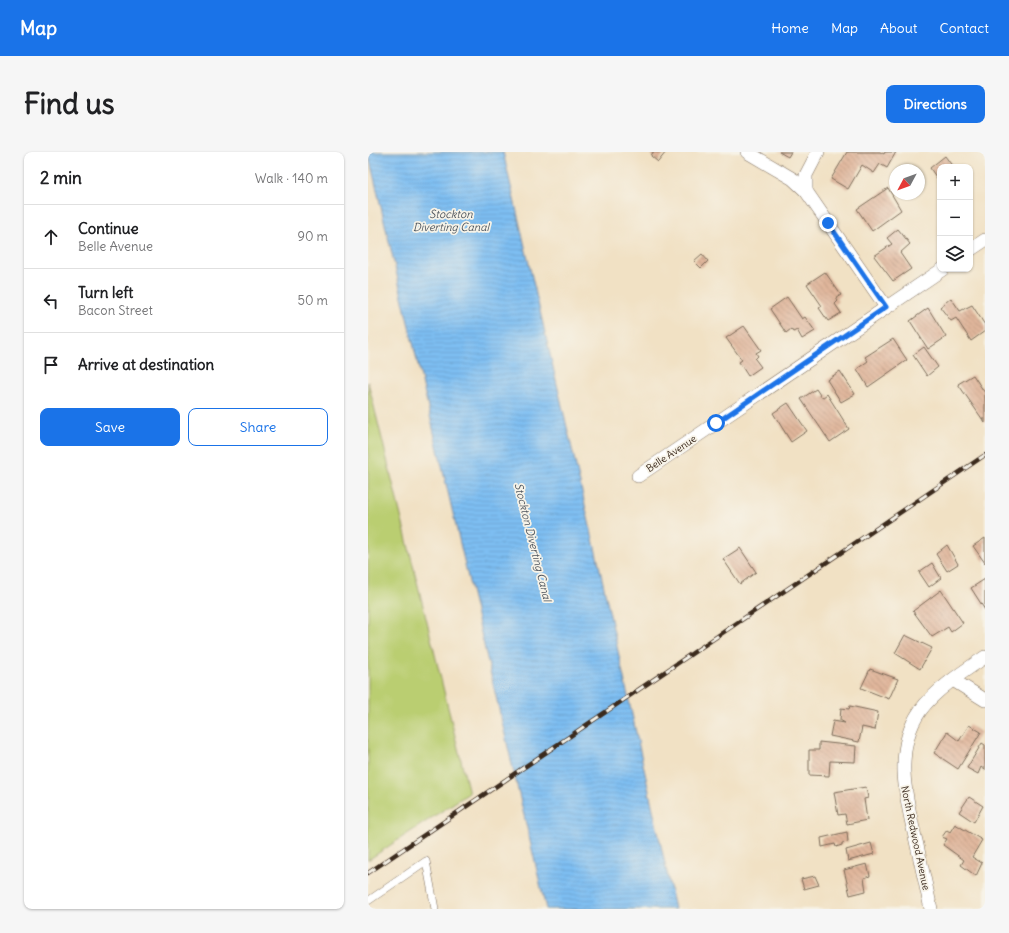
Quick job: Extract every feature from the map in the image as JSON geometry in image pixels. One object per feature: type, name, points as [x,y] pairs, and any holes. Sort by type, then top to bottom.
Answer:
[{"type":"street","points":[[747,152],[793,179],[806,191],[886,307]]},
{"type":"street","points":[[806,191],[806,175],[818,152]]},
{"type":"street","points":[[973,248],[985,240]]},
{"type":"street","name":"Belle Avenue","points":[[638,476],[938,272]]},
{"type":"street","name":"North Redwood Avenue","points":[[931,909],[905,793],[905,757],[908,741],[920,712],[928,702],[953,680],[985,657]]},
{"type":"street","points":[[953,680],[985,700]]},
{"type":"lane","points":[[368,901],[426,861],[435,909]]},
{"type":"green space","points":[[368,382],[469,793],[368,860]]},
{"type":"water","name":"Stockton Diverting Canal","points":[[368,152],[503,152],[599,565],[675,909],[546,909]]},
{"type":"building","points":[[653,152],[666,152],[658,162],[651,156]]},
{"type":"building","points":[[779,152],[791,152],[788,157]]},
{"type":"building","points":[[847,152],[880,152],[884,154],[885,152],[896,152],[887,168],[880,164],[874,173],[862,165],[848,189],[831,179]]},
{"type":"building","points":[[945,156],[951,164],[937,164],[937,178],[930,168]]},
{"type":"building","points":[[888,188],[889,200],[895,200],[901,210],[872,231],[857,209]]},
{"type":"building","points":[[898,229],[910,244],[900,253],[911,269],[893,281],[874,256],[892,244],[887,238]]},
{"type":"building","points":[[702,254],[708,261],[701,268],[694,261]]},
{"type":"building","points":[[825,272],[841,295],[836,298],[838,301],[835,304],[841,313],[828,321],[819,308],[822,306],[807,284]]},
{"type":"building","points":[[787,297],[802,319],[805,317],[815,331],[802,339],[797,330],[793,332],[791,329],[786,333],[770,309]]},
{"type":"building","points":[[951,298],[960,311],[972,305],[985,325],[985,331],[971,341],[956,318],[951,321],[940,307]]},
{"type":"building","points":[[928,308],[946,337],[928,349],[910,321]]},
{"type":"building","points":[[744,326],[761,350],[756,353],[758,356],[755,359],[761,367],[748,376],[739,362],[742,360],[726,338]]},
{"type":"building","points":[[893,339],[907,360],[868,387],[857,369],[868,361],[865,357]]},
{"type":"building","points":[[924,347],[938,367],[927,376],[913,355]]},
{"type":"building","points":[[840,371],[855,394],[841,402],[827,380]]},
{"type":"building","points":[[973,375],[985,393],[985,423],[958,384]]},
{"type":"building","points":[[816,389],[822,398],[827,394],[849,429],[830,442],[801,399]]},
{"type":"building","points":[[788,403],[807,431],[791,442],[773,413]]},
{"type":"building","points":[[985,538],[985,563],[973,546]]},
{"type":"building","points":[[947,545],[958,564],[947,571],[936,554]]},
{"type":"building","points":[[740,548],[756,572],[740,584],[723,559]]},
{"type":"building","points":[[932,563],[941,578],[929,587],[919,572]]},
{"type":"building","points":[[985,579],[985,610],[971,588]]},
{"type":"building","points":[[941,590],[963,623],[951,632],[948,627],[932,637],[913,611]]},
{"type":"building","points":[[905,635],[932,648],[920,669],[895,653]]},
{"type":"building","points":[[870,669],[898,679],[889,699],[861,688]]},
{"type":"building","points":[[850,706],[878,712],[875,730],[862,727],[859,742],[830,736],[833,721],[845,723],[840,720],[841,708],[849,709]]},
{"type":"building","points":[[969,725],[981,732],[958,769],[934,753],[947,732],[959,741]]},
{"type":"building","points":[[819,742],[856,746],[855,762],[830,761],[829,776],[809,775],[809,750],[819,750]]},
{"type":"building","points":[[982,743],[985,745],[985,770],[981,767],[978,774],[967,768]]},
{"type":"building","points":[[866,787],[868,798],[864,799],[867,820],[847,824],[845,814],[838,815],[834,792]]},
{"type":"building","points":[[969,797],[983,806],[974,822],[959,812]]},
{"type":"building","points":[[955,824],[982,840],[972,857],[982,863],[976,876],[961,865],[964,860],[943,845],[947,839],[942,837],[947,830],[950,832]]},
{"type":"building","points":[[847,832],[848,842],[842,843],[842,845],[836,847],[835,844],[822,847],[821,838]]},
{"type":"building","points":[[871,843],[874,854],[848,861],[846,850]]},
{"type":"building","points":[[867,864],[870,876],[864,878],[866,891],[850,895],[844,870]]},
{"type":"building","points":[[815,876],[819,885],[804,889],[801,879]]},
{"type":"railway","points":[[368,873],[985,455]]},
{"type":"route","points":[[716,423],[886,307],[828,223]]}]
